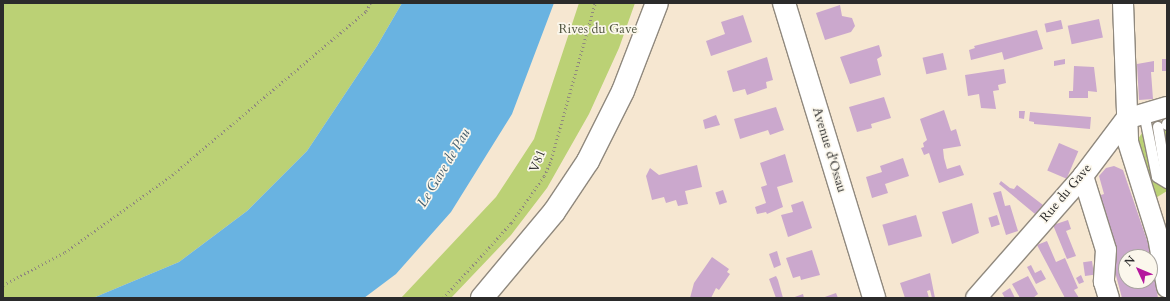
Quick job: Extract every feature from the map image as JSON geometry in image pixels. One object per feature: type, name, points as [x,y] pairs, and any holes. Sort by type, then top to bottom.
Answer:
[{"type":"main road","points":[[482,298],[554,212],[588,160],[625,85],[657,3]]},
{"type":"main road","name":"Avenue d'Ossau","points":[[784,3],[874,298]]},
{"type":"main road","points":[[474,298],[516,258]]},
{"type":"street","points":[[1123,3],[1153,122]]},
{"type":"street","points":[[1167,107],[1153,122],[1128,142],[1158,237],[1167,287]]},
{"type":"street","name":"Rue du Gave","points":[[976,298],[1083,176],[1153,122]]},
{"type":"street","points":[[1083,176],[1106,250],[1104,282],[1109,298]]},
{"type":"lane","points":[[1153,122],[1157,177],[1167,182]]},
{"type":"lane","points":[[1153,122],[1167,182]]},
{"type":"path","points":[[3,285],[65,252],[172,175],[366,11],[370,3]]},
{"type":"path","name":"V81","points":[[443,298],[511,224],[544,176],[550,163],[595,3]]},
{"type":"green space","points":[[3,3],[402,3],[377,46],[307,151],[247,211],[179,262],[93,298],[3,298]]},
{"type":"green space","name":"Rives du Gave","points":[[579,3],[635,3],[619,48],[589,114],[547,188],[511,235],[451,298],[401,298],[496,197],[534,139]]},
{"type":"green space","points":[[1167,121],[1167,191],[1154,199],[1134,145],[1144,130]]},
{"type":"water","name":"Le Gave de Pau","points":[[402,3],[554,3],[512,114],[451,212],[396,274],[364,298],[93,298],[179,262],[247,211],[307,151],[377,46]]},
{"type":"building","points":[[840,5],[842,16],[852,18],[855,26],[851,32],[825,40],[816,13]]},
{"type":"building","points":[[743,15],[752,42],[711,56],[706,41],[725,34],[721,22]]},
{"type":"building","points":[[1099,19],[1103,38],[1072,44],[1068,26]]},
{"type":"building","points":[[1061,20],[1063,29],[1046,33],[1044,24]]},
{"type":"building","points":[[1037,30],[1043,49],[1004,60],[1002,52],[971,60],[969,50],[975,48],[974,46]]},
{"type":"building","points":[[879,45],[882,56],[877,59],[881,75],[850,84],[840,57]]},
{"type":"building","points":[[943,53],[947,70],[926,74],[923,58]]},
{"type":"building","points":[[767,57],[773,80],[766,82],[767,88],[747,95],[745,89],[733,92],[727,71]]},
{"type":"building","points":[[1065,59],[1065,64],[1054,66],[1054,61]]},
{"type":"building","points":[[1162,59],[1167,59],[1167,71],[1162,71]]},
{"type":"building","points":[[1154,61],[1154,72],[1151,72],[1153,99],[1139,100],[1137,64]]},
{"type":"building","points":[[1074,66],[1094,67],[1097,92],[1088,91],[1088,98],[1069,98],[1069,91],[1073,91]]},
{"type":"building","points":[[1004,69],[1006,83],[998,85],[999,90],[993,91],[996,109],[981,108],[979,94],[968,96],[965,75]]},
{"type":"building","points":[[884,97],[891,118],[871,124],[872,128],[857,132],[849,107]]},
{"type":"building","points":[[776,107],[784,130],[770,135],[768,130],[740,139],[734,119]]},
{"type":"building","points":[[944,110],[951,131],[956,129],[961,146],[943,149],[947,169],[960,165],[964,175],[939,183],[929,153],[924,155],[921,148],[924,147],[923,143],[927,140],[920,119]]},
{"type":"building","points":[[1019,111],[1025,111],[1024,119],[1019,118]]},
{"type":"building","points":[[1030,112],[1091,117],[1090,129],[1034,124],[1034,122],[1029,121]]},
{"type":"building","points":[[716,115],[720,125],[705,129],[703,120]]},
{"type":"building","points":[[1059,143],[1078,151],[1067,179],[1047,171]]},
{"type":"building","points":[[785,154],[793,182],[777,187],[783,207],[767,214],[766,212],[757,214],[755,207],[766,203],[761,187],[767,185],[760,163]]},
{"type":"building","points":[[903,158],[909,176],[885,184],[888,193],[872,198],[866,177],[882,172],[880,166]]},
{"type":"building","points":[[697,165],[702,187],[685,191],[688,204],[678,206],[676,200],[666,203],[664,197],[652,200],[646,176],[650,168],[659,175]]},
{"type":"building","points":[[1114,166],[1123,170],[1150,249],[1118,249],[1118,283],[1095,197],[1104,194],[1099,176],[1106,168]]},
{"type":"building","points":[[1001,181],[1010,188],[1014,189],[1017,185],[1043,205],[1035,214],[999,184]]},
{"type":"building","points":[[723,190],[727,202],[719,205],[715,192]]},
{"type":"building","points":[[1001,191],[1005,206],[1010,205],[1018,231],[1006,235],[993,193]]},
{"type":"building","points":[[803,201],[812,228],[788,237],[781,215],[793,212],[791,205]]},
{"type":"building","points":[[972,203],[979,233],[952,244],[942,212]]},
{"type":"building","points":[[916,215],[922,236],[888,246],[882,225]]},
{"type":"building","points":[[997,215],[1000,225],[991,227],[988,218]]},
{"type":"building","points":[[1068,220],[1071,229],[1066,231],[1076,256],[1067,259],[1053,225]]},
{"type":"building","points":[[1047,241],[1056,262],[1065,258],[1078,288],[1074,290],[1079,298],[1065,298],[1037,245]]},
{"type":"building","points":[[812,250],[820,275],[801,280],[800,276],[793,278],[786,258]]},
{"type":"building","points":[[777,251],[781,265],[774,268],[769,254]]},
{"type":"building","points":[[712,257],[729,269],[727,272],[730,274],[719,290],[716,288],[711,298],[690,298],[694,283]]},
{"type":"building","points":[[1092,261],[1094,275],[1085,276],[1083,262]]},
{"type":"building","points":[[1031,265],[1035,273],[1041,270],[1046,279],[1036,284],[1027,267]]},
{"type":"building","points":[[930,273],[935,298],[932,298],[930,290],[927,291],[929,298],[905,298],[900,283]]},
{"type":"building","points":[[1081,275],[1084,282],[1079,284],[1076,278]]},
{"type":"building","points":[[776,276],[783,298],[776,298],[769,279]]},
{"type":"building","points":[[1028,276],[1038,294],[1033,298],[1020,298],[1012,284]]},
{"type":"building","points":[[1010,288],[1015,298],[1005,298],[1002,293]]},
{"type":"building","points":[[1120,289],[1157,289],[1158,298],[1122,298]]},
{"type":"building","points":[[836,293],[838,298],[822,298]]},
{"type":"building","points":[[803,294],[804,298],[792,298]]}]
